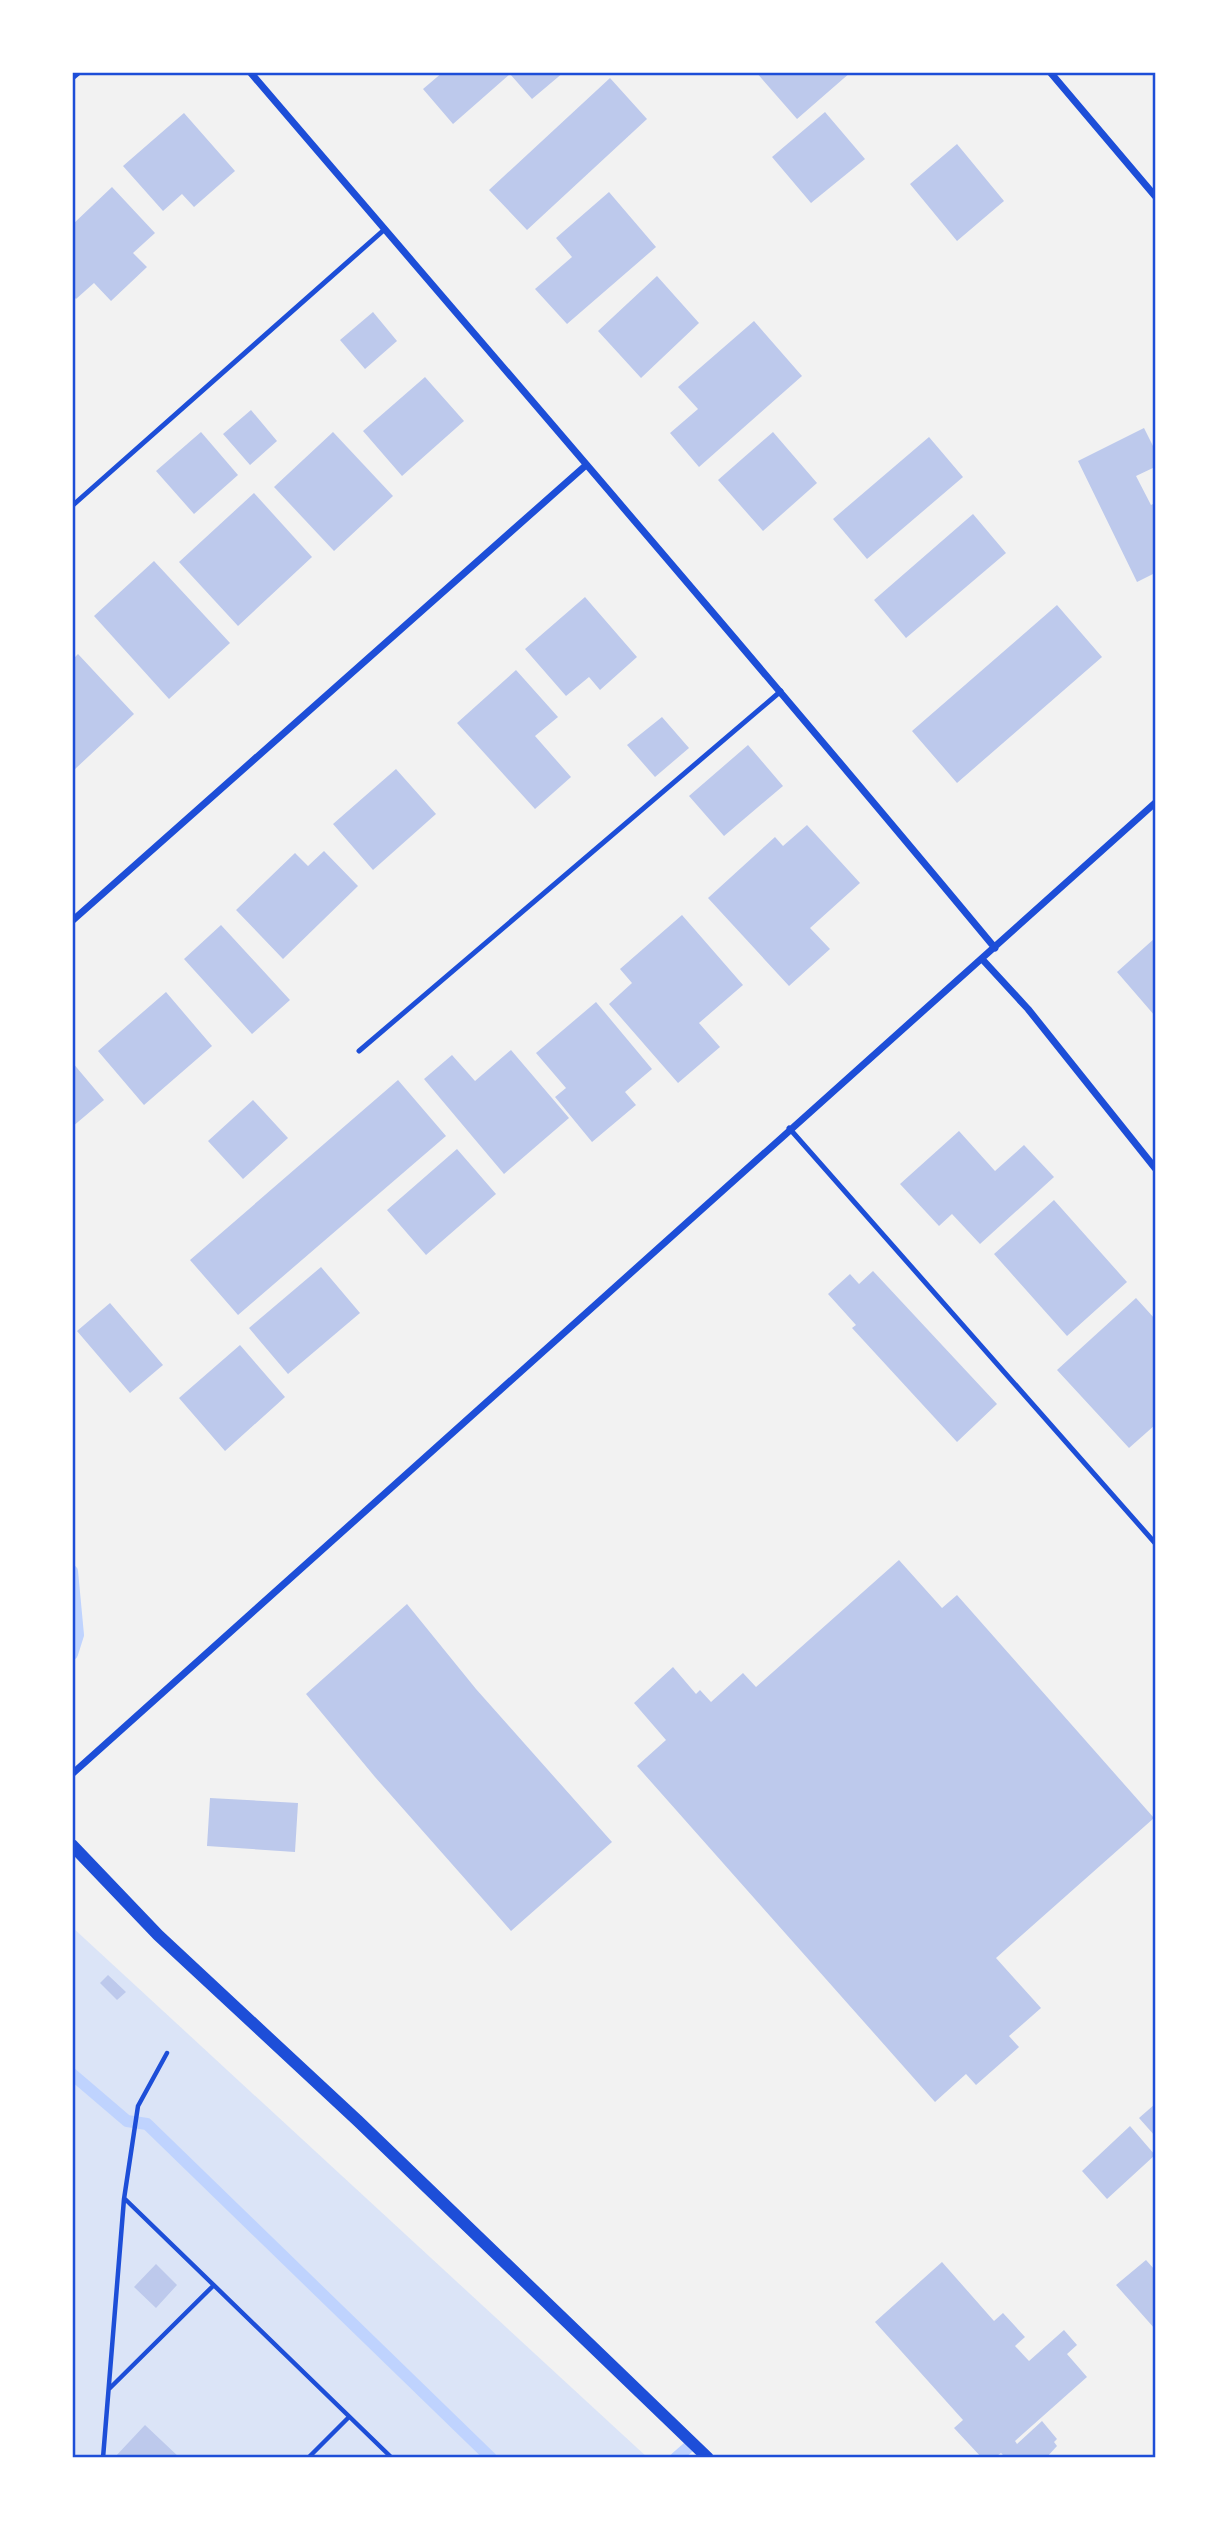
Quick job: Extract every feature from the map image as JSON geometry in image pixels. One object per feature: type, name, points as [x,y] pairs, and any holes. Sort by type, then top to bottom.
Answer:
[{"type":"street","points":[[72,77],[78,72]]},
{"type":"street","points":[[250,72],[585,466],[782,691],[995,948]]},
{"type":"street","points":[[1050,72],[1155,196]]},
{"type":"street","points":[[72,920],[585,466]]},
{"type":"street","points":[[72,1774],[789,1128],[995,948],[1155,803]]},
{"type":"street","points":[[982,959],[1028,1009],[1155,1168]]},
{"type":"street","points":[[72,1844],[158,1935],[368,2131],[708,2458]]},
{"type":"lane","points":[[72,506],[385,229]]},
{"type":"lane","points":[[359,1051],[782,691]]},
{"type":"lane","points":[[789,1128],[1155,1543]]},
{"type":"path","points":[[103,2458],[124,2199],[138,2106],[167,2053]]},
{"type":"path","points":[[124,2199],[392,2458]]},
{"type":"path","points":[[108,2389],[213,2286]]},
{"type":"path","points":[[308,2458],[349,2417]]},
{"type":"shaded area","points":[[72,1927],[648,2458],[72,2458]]},
{"type":"building","points":[[443,72],[564,72],[532,99],[510,74],[453,124],[423,89]]},
{"type":"building","points":[[756,72],[851,72],[797,119]]},
{"type":"building","points":[[610,78],[647,119],[527,230],[489,190]]},
{"type":"building","points":[[825,112],[865,159],[811,203],[772,157]]},
{"type":"building","points":[[184,113],[235,171],[194,207],[182,194],[163,211],[123,166]]},
{"type":"building","points":[[957,144],[1004,201],[957,241],[910,184]]},
{"type":"building","points":[[112,187],[155,233],[133,253],[147,267],[111,301],[94,283],[76,299],[72,295],[72,225]]},
{"type":"building","points":[[609,192],[656,247],[567,324],[535,289],[572,257],[556,238]]},
{"type":"building","points":[[657,276],[699,323],[641,378],[598,331]]},
{"type":"building","points":[[373,312],[397,341],[365,369],[340,340]]},
{"type":"building","points":[[754,321],[802,376],[699,467],[670,433],[698,409],[678,387]]},
{"type":"building","points":[[425,377],[464,421],[402,476],[363,431]]},
{"type":"building","points":[[251,410],[277,441],[250,465],[223,434]]},
{"type":"building","points":[[1144,428],[1155,450],[1155,467],[1136,476],[1151,505],[1155,503],[1155,579],[1153,574],[1137,582],[1078,461]]},
{"type":"building","points":[[201,432],[238,475],[194,514],[156,471]]},
{"type":"building","points":[[333,432],[393,496],[334,551],[274,487]]},
{"type":"building","points":[[773,432],[817,483],[763,531],[718,480]]},
{"type":"building","points":[[929,437],[963,477],[867,559],[833,519]]},
{"type":"building","points":[[254,493],[312,557],[238,626],[179,562]]},
{"type":"building","points":[[973,514],[1006,553],[906,638],[874,600]]},
{"type":"building","points":[[154,561],[230,643],[169,699],[94,616]]},
{"type":"building","points":[[585,597],[637,657],[600,690],[589,677],[566,696],[525,649]]},
{"type":"building","points":[[1057,605],[1102,657],[957,783],[912,731]]},
{"type":"building","points":[[78,654],[134,714],[74,770],[72,660]]},
{"type":"building","points":[[516,670],[558,717],[535,736],[571,777],[535,809],[457,723]]},
{"type":"building","points":[[662,717],[689,748],[655,777],[627,745]]},
{"type":"building","points":[[748,745],[783,786],[724,836],[689,796]]},
{"type":"building","points":[[396,769],[436,814],[373,870],[333,824]]},
{"type":"building","points":[[807,825],[860,883],[810,928],[830,949],[789,986],[708,898],[775,837],[783,846]]},
{"type":"building","points":[[324,851],[358,886],[283,959],[236,910],[295,853],[308,866]]},
{"type":"building","points":[[682,915],[743,985],[699,1023],[720,1047],[678,1083],[609,1004],[632,983],[620,969]]},
{"type":"building","points":[[221,925],[290,1000],[252,1034],[184,959]]},
{"type":"building","points":[[1155,938],[1155,1016],[1117,972]]},
{"type":"building","points":[[166,992],[212,1046],[144,1105],[98,1051]]},
{"type":"building","points":[[596,1002],[652,1069],[625,1092],[636,1105],[592,1142],[555,1097],[566,1088],[536,1053]]},
{"type":"building","points":[[511,1050],[569,1118],[504,1174],[424,1079],[452,1055],[475,1081]]},
{"type":"building","points":[[72,1062],[104,1100],[72,1127]]},
{"type":"building","points":[[398,1080],[446,1136],[238,1315],[190,1260]]},
{"type":"building","points":[[253,1100],[288,1138],[243,1179],[208,1141]]},
{"type":"building","points":[[959,1131],[995,1171],[1024,1145],[1054,1177],[980,1244],[952,1214],[939,1226],[900,1184]]},
{"type":"building","points":[[457,1149],[496,1194],[426,1255],[387,1210]]},
{"type":"building","points":[[1054,1200],[1127,1282],[1067,1336],[994,1254]]},
{"type":"building","points":[[321,1267],[360,1313],[288,1374],[249,1328]]},
{"type":"building","points":[[873,1271],[997,1404],[957,1442],[852,1328],[856,1325],[828,1294],[850,1274],[859,1284]]},
{"type":"building","points":[[1136,1298],[1155,1319],[1155,1425],[1129,1448],[1057,1370]]},
{"type":"building","points":[[110,1303],[163,1365],[130,1393],[77,1331]]},
{"type":"building","points":[[240,1345],[285,1397],[225,1451],[179,1398]]},
{"type":"building","points":[[899,1560],[942,1608],[957,1595],[1154,1818],[996,1958],[1041,2008],[1009,2036],[1019,2047],[976,2085],[966,2074],[935,2102],[637,1766],[666,1740],[634,1703],[673,1667],[696,1694],[700,1690],[711,1702],[743,1673],[756,1687]]},
{"type":"building","points":[[407,1604],[476,1689],[612,1842],[511,1931],[375,1777],[306,1694]]},
{"type":"building","points":[[210,1798],[298,1803],[295,1852],[207,1846]]},
{"type":"building","points":[[108,1975],[126,1992],[117,2000],[100,1983]]},
{"type":"building","points":[[1155,2104],[1155,2136],[1139,2118]]},
{"type":"building","points":[[1130,2126],[1155,2155],[1107,2199],[1082,2171]]},
{"type":"building","points":[[1146,2260],[1155,2270],[1155,2329],[1116,2285]]},
{"type":"building","points":[[942,2262],[994,2321],[1003,2313],[1025,2337],[1015,2346],[1029,2361],[1064,2330],[1077,2345],[1067,2354],[1087,2377],[1015,2441],[1017,2444],[1042,2421],[1057,2439],[1054,2442],[1057,2446],[1046,2458],[1002,2458],[1004,2456],[1001,2453],[994,2458],[982,2458],[954,2428],[963,2420],[875,2322]]},
{"type":"building","points":[[156,2264],[177,2285],[156,2308],[134,2287]]},
{"type":"building","points":[[145,2425],[180,2458],[114,2458]]},
{"type":"waterway","points":[[72,1571],[78,1635],[72,1654]]},
{"type":"waterway","points":[[72,2074],[127,2121],[147,2124],[491,2458]]},
{"type":"waterway","points":[[676,2458],[692,2444]]}]
